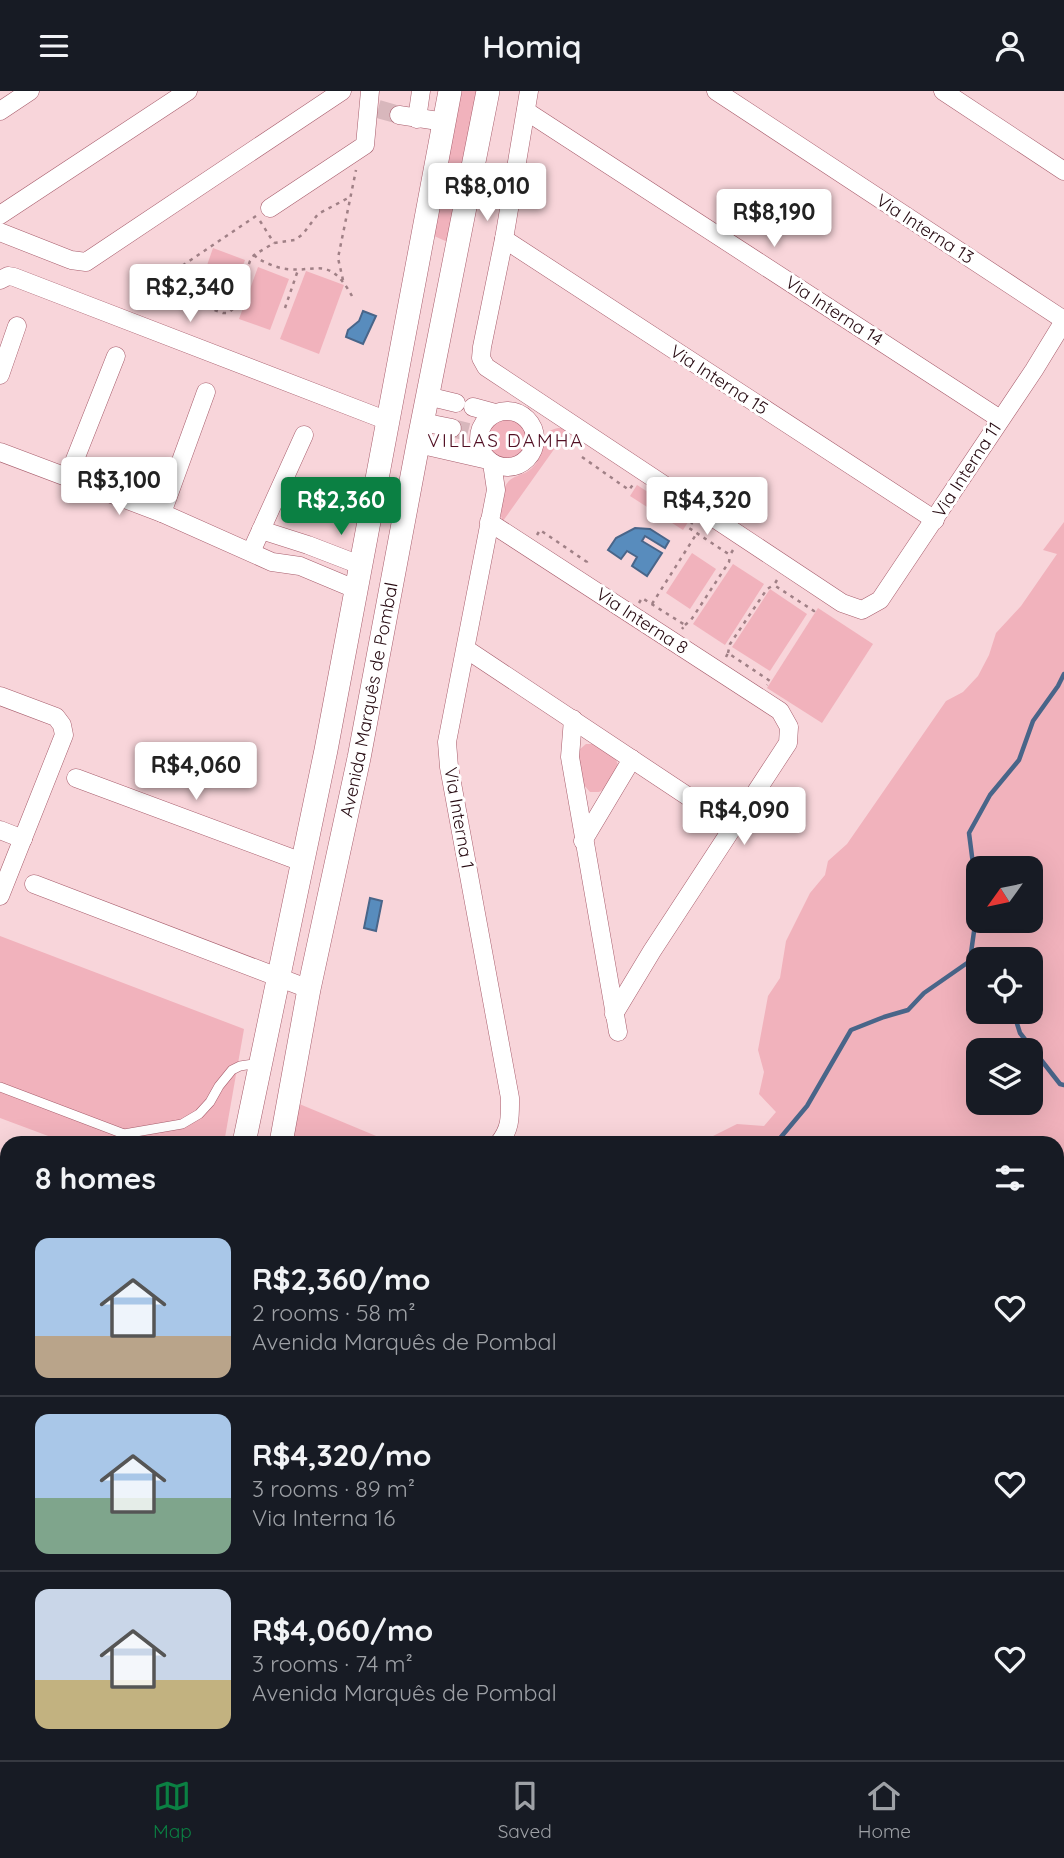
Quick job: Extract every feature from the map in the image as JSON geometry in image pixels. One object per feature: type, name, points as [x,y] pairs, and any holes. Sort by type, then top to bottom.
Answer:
[{"type":"main road","name":"Avenida Marquês de Pombal","points":[[245,1136],[326,750],[450,91]]},
{"type":"main road","name":"Avenida Marquês de Pombal","points":[[282,1136],[309,989],[359,758],[488,91]]},
{"type":"main road","points":[[423,239],[443,245],[455,261]]},
{"type":"main road","points":[[347,633],[381,643]]},
{"type":"main road","points":[[326,750],[359,758]]},
{"type":"street","points":[[0,111],[30,91]]},
{"type":"street","points":[[0,215],[188,91]]},
{"type":"street","points":[[0,232],[71,260],[86,262],[342,91]]},
{"type":"street","points":[[371,91],[378,109]]},
{"type":"street","points":[[270,208],[365,145],[371,91]]},
{"type":"street","points":[[421,91],[408,117],[445,122]]},
{"type":"street","points":[[529,91],[481,358],[486,367],[494,373],[571,423]]},
{"type":"street","name":"Via Interna 13","points":[[716,91],[1064,320]]},
{"type":"street","points":[[943,91],[1064,171]]},
{"type":"street","name":"Via Interna 14","points":[[526,111],[1000,419]]},
{"type":"street","name":"Via Interna 15","points":[[504,239],[935,520]]},
{"type":"street","points":[[0,280],[8,276],[14,277],[388,421]]},
{"type":"street","name":"Via Interna 11","points":[[571,423],[842,603],[862,610],[880,600],[1034,370],[1064,320]]},
{"type":"street","points":[[0,375],[17,325]]},
{"type":"street","points":[[68,477],[116,356]]},
{"type":"street","points":[[484,409],[495,401],[499,389],[494,373]]},
{"type":"street","points":[[484,409],[517,401],[519,389]]},
{"type":"street","points":[[162,513],[206,392]]},
{"type":"street","points":[[427,396],[484,409],[522,414],[534,432]]},
{"type":"street","points":[[496,490],[516,466],[530,456],[534,449],[534,432],[546,407]]},
{"type":"street","points":[[420,433],[466,432],[484,422],[484,409]]},
{"type":"street","points":[[534,432],[553,424],[571,423]]},
{"type":"street","points":[[466,432],[490,462],[496,490]]},
{"type":"street","points":[[420,433],[490,462],[508,467],[516,466]]},
{"type":"street","points":[[251,552],[304,435]]},
{"type":"street","points":[[0,451],[162,513],[272,562],[300,566],[355,589]]},
{"type":"street","name":"Via Interna 1","points":[[496,490],[447,742],[449,767],[510,1098],[510,1116],[504,1136]]},
{"type":"street","name":"Via Interna 8","points":[[489,521],[780,712],[789,727],[788,743],[734,827]]},
{"type":"street","points":[[261,530],[360,565]]},
{"type":"street","points":[[466,649],[734,827],[614,1014]]},
{"type":"street","points":[[0,696],[56,717],[62,725],[64,735],[0,896]]},
{"type":"street","points":[[573,719],[570,757],[576,800],[618,1032]]},
{"type":"street","points":[[583,841],[632,759]]},
{"type":"street","points":[[76,778],[302,862]]},
{"type":"street","points":[[576,800],[598,800],[616,788]]},
{"type":"street","points":[[0,830],[23,839]]},
{"type":"street","points":[[34,884],[309,989]]},
{"type":"street","points":[[607,967],[618,972],[630,969],[652,951]]},
{"type":"lane","points":[[0,1087],[124,1134],[181,1124],[200,1114],[232,1070],[260,1063]]},
{"type":"path","points":[[352,296],[343,280],[338,258],[357,166]]},
{"type":"path","points":[[274,243],[257,216],[160,280],[157,288],[160,292],[228,313],[233,309],[254,255],[274,243],[295,240],[318,214],[350,197]]},
{"type":"path","points":[[254,255],[258,260],[285,269],[317,267],[331,271],[343,280]]},
{"type":"path","points":[[285,308],[298,270]]},
{"type":"path","points":[[652,604],[697,533]]},
{"type":"path","points":[[685,625],[699,609],[729,562],[730,555]]},
{"type":"path","points":[[728,653],[730,644],[767,589],[774,585]]},
{"type":"shaded area","points":[[461,91],[482,91],[452,244],[432,235]]},
{"type":"shaded area","points":[[213,248],[245,260],[228,308],[196,297]]},
{"type":"shaded area","points":[[258,267],[289,279],[270,330],[239,319]]},
{"type":"shaded area","points":[[306,271],[344,285],[319,354],[280,339]]},
{"type":"shaded area","points":[[507,417],[516,418],[523,423],[528,430],[528,448],[523,455],[516,460],[507,461],[498,460],[491,455],[486,448],[485,439],[486,430],[491,423],[498,418]]},
{"type":"shaded area","points":[[558,428],[567,431],[503,521],[500,506],[507,483],[532,468],[540,457],[544,437],[551,430]]},
{"type":"shaded area","points":[[637,485],[690,519],[683,530],[630,496]]},
{"type":"shaded area","points":[[1064,522],[1064,1136],[713,1136],[737,1124],[764,1126],[776,1112],[759,1094],[764,1072],[758,1050],[768,996],[780,978],[786,941],[810,893],[825,875],[828,861],[847,844],[946,701],[963,692],[978,676],[996,633],[1021,606],[1057,554],[1043,550]]},
{"type":"shaded area","points":[[692,553],[716,569],[690,609],[666,593]]},
{"type":"shaded area","points":[[733,564],[764,584],[725,645],[693,624]]},
{"type":"shaded area","points":[[770,589],[807,614],[770,671],[732,647]]},
{"type":"shaded area","points":[[818,608],[873,644],[822,723],[767,688]]},
{"type":"shaded area","points":[[586,744],[595,744],[615,757],[618,765],[604,789],[599,792],[590,792],[583,784],[578,755],[579,750]]},
{"type":"shaded area","points":[[0,936],[244,1029],[225,1136],[48,1136],[0,1118]]},
{"type":"shaded area","points":[[297,1103],[376,1136],[290,1136]]},
{"type":"water","points":[[363,311],[376,316],[363,344],[346,337],[348,330],[359,321]]},
{"type":"water","points":[[635,528],[650,529],[669,541],[665,548],[645,536],[642,541],[662,553],[647,576],[632,566],[637,557],[627,551],[621,559],[608,550],[616,538]]},
{"type":"water","points":[[370,898],[382,901],[376,931],[364,928]]},
{"type":"waterway","points":[[972,947],[978,903],[969,833],[990,795],[1019,760],[1033,721],[1064,674]]},
{"type":"waterway","points":[[782,1136],[807,1106],[851,1030],[908,1010],[924,993],[966,964]]},
{"type":"waterway","points":[[1017,1024],[1020,1033],[1060,1084],[1064,1085]]},
{"type":"tunnel","points":[[378,109],[399,115]]},
{"type":"tunnel","points":[[452,428],[468,432]]},
{"type":"district","name":"VILLAS DAMHA","points":[[506,440]]}]
